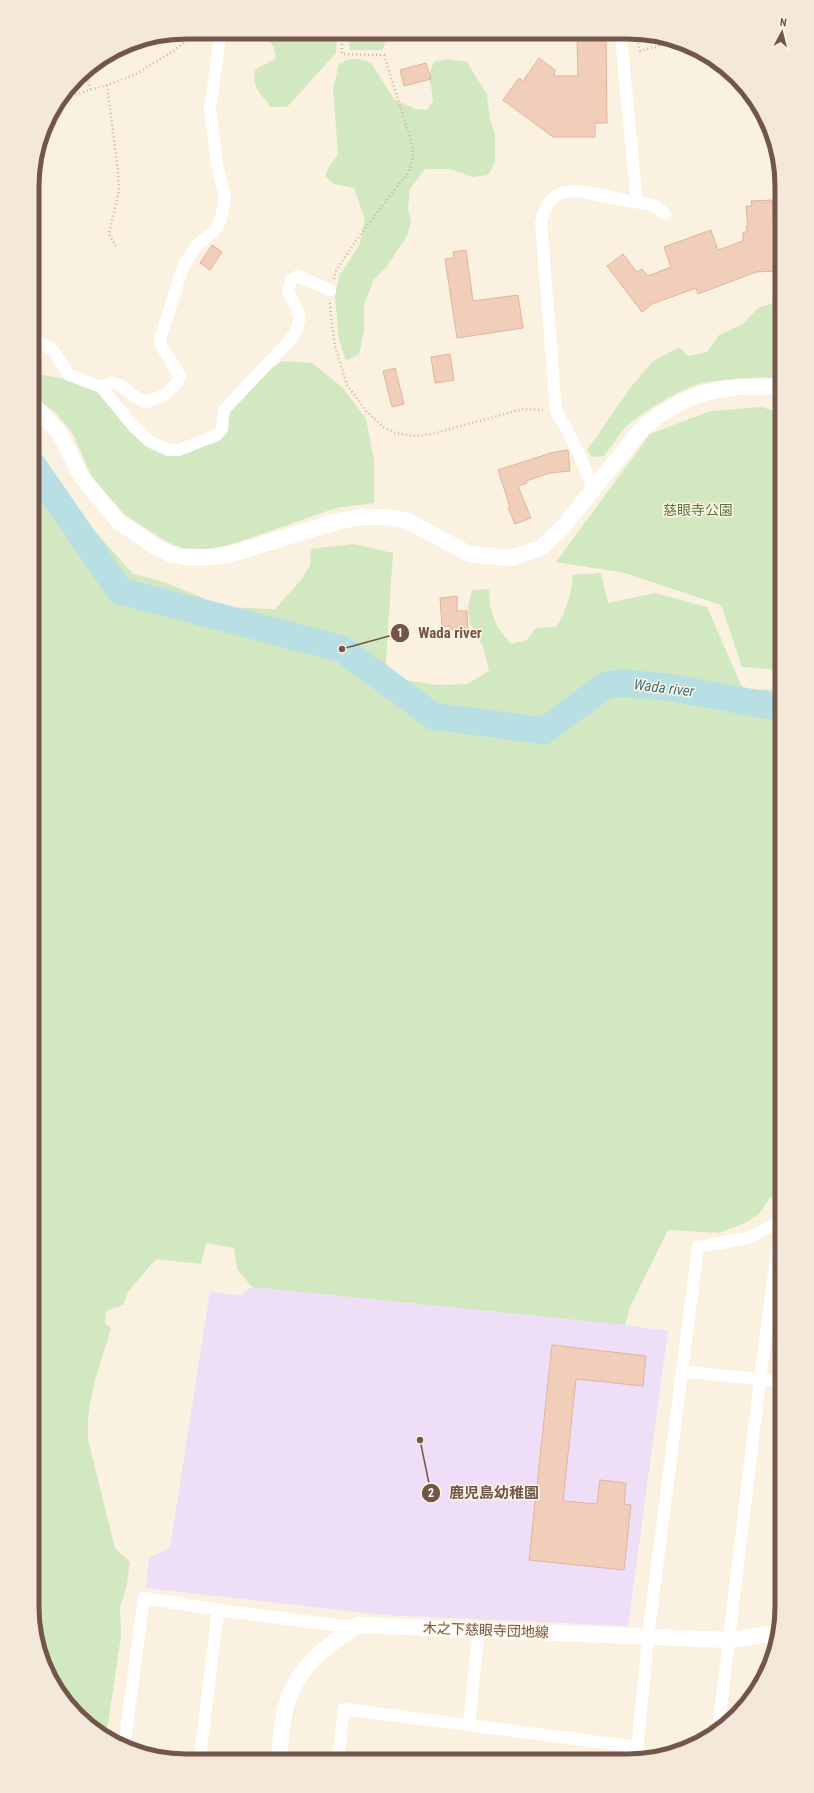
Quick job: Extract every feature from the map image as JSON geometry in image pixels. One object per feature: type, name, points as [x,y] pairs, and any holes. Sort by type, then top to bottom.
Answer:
[{"type":"street","points":[[101,387],[112,383],[120,385],[140,400],[148,402],[166,394],[176,384],[180,376],[160,344],[183,268],[197,245],[212,233],[219,224],[225,198],[217,164],[210,108],[220,39]]},
{"type":"street","points":[[621,39],[637,202]]},
{"type":"street","points":[[594,489],[569,431],[556,411],[541,222],[544,209],[554,196],[565,191],[578,191],[656,206],[665,214]]},
{"type":"street","points":[[39,344],[53,350],[69,375],[101,387],[134,427],[149,441],[168,450],[179,450],[211,437],[222,429],[224,410],[228,404],[291,339],[298,329],[300,317],[288,291],[291,280],[298,276],[330,290]]},
{"type":"street","points":[[39,411],[59,432],[81,476],[118,521],[154,546],[170,554],[184,557],[209,557],[231,554],[339,521],[362,517],[384,517],[408,521],[469,554],[511,558],[541,548],[563,527],[639,432],[652,420],[668,410],[708,391],[758,385],[775,387]]},
{"type":"street","points":[[637,1754],[648,1637],[681,1370],[698,1247],[748,1238],[775,1223]]},
{"type":"street","points":[[719,1722],[775,1266]]},
{"type":"street","points":[[681,1370],[775,1381]]},
{"type":"street","points":[[125,1741],[144,1598],[218,1610],[342,1626],[358,1625]]},
{"type":"street","points":[[200,1754],[218,1610]]},
{"type":"street","points":[[279,1754],[283,1718],[292,1688],[309,1662],[331,1643],[358,1625]]},
{"type":"street","name":"木之下慈眼寺団地線","points":[[358,1625],[729,1640],[772,1634]]},
{"type":"street","points":[[469,1724],[479,1629]]},
{"type":"street","points":[[339,1754],[344,1709],[638,1747]]},
{"type":"path","points":[[70,96],[107,85],[136,74],[175,50],[188,39]]},
{"type":"path","points":[[342,39],[342,54],[384,55],[412,144],[413,153],[412,164],[407,174],[359,236],[336,271],[330,290],[330,318],[334,339],[347,385],[366,411],[383,427],[396,433],[416,436],[432,434],[524,409],[556,411]]},
{"type":"path","points":[[637,39],[640,50],[665,44]]},
{"type":"path","points":[[88,77],[90,89]]},
{"type":"path","points":[[107,85],[118,171],[119,191],[109,234],[116,246]]},
{"type":"shaded area","points":[[252,1287],[625,1325],[668,1331],[628,1626],[383,1615],[146,1588],[149,1558],[170,1548],[210,1291],[240,1296]]},
{"type":"green space","points":[[268,39],[337,39],[336,53],[287,107],[271,107],[260,94],[256,86],[254,76],[255,70],[276,58],[274,48]]},
{"type":"green space","points":[[348,39],[387,39],[382,50],[350,50]]},
{"type":"green space","points":[[349,59],[360,59],[371,63],[394,99],[415,109],[427,110],[433,101],[429,74],[434,62],[447,59],[467,62],[487,95],[490,120],[495,135],[495,162],[488,175],[472,177],[451,169],[425,169],[410,189],[408,209],[411,222],[407,236],[387,266],[374,279],[364,305],[364,331],[359,354],[346,361],[339,340],[335,297],[339,276],[359,246],[365,220],[354,188],[334,184],[325,176],[338,154],[333,89],[339,64]]},
{"type":"green space","points":[[775,302],[775,378],[713,381],[703,383],[673,395],[640,416],[624,429],[604,456],[591,457],[587,450],[631,387],[652,362],[679,347],[688,356],[707,352],[719,335],[743,324],[758,308]]},
{"type":"green space","points":[[282,361],[312,363],[343,388],[366,419],[374,460],[374,503],[336,508],[212,550],[181,548],[166,541],[125,515],[92,478],[73,434],[54,411],[39,401],[39,374],[68,380],[99,393],[166,454],[220,438],[229,410],[259,378]]},
{"type":"green space","name":"慈眼寺公園","points":[[762,407],[775,412],[775,669],[742,667],[721,605],[625,573],[556,562],[650,434],[710,411]]},
{"type":"green space","points":[[39,455],[54,478],[93,529],[133,574],[161,581],[226,607],[275,609],[301,580],[310,565],[311,549],[353,544],[393,553],[386,661],[392,678],[437,685],[467,684],[489,671],[484,649],[470,623],[468,607],[472,590],[489,589],[490,605],[494,619],[511,644],[527,640],[536,628],[556,627],[568,602],[573,575],[601,573],[608,603],[655,593],[707,607],[743,689],[775,690],[775,1197],[770,1198],[758,1215],[743,1224],[719,1233],[668,1230],[630,1307],[625,1325],[252,1287],[237,1269],[234,1248],[206,1243],[201,1264],[156,1259],[128,1292],[123,1305],[106,1311],[105,1323],[111,1328],[98,1369],[89,1410],[88,1439],[115,1548],[130,1562],[127,1584],[120,1608],[121,1636],[107,1731],[82,1711],[64,1689],[50,1663],[44,1645],[39,1616]]},
{"type":"building","points":[[577,39],[606,39],[607,123],[595,123],[595,137],[553,137],[503,100],[519,78],[523,81],[539,58],[555,70],[554,76],[578,76]]},
{"type":"building","points":[[426,63],[431,79],[404,86],[400,70]]},
{"type":"building","points":[[772,200],[775,243],[775,271],[756,272],[698,294],[696,288],[652,304],[642,312],[607,266],[623,254],[637,272],[642,269],[648,276],[671,267],[664,247],[711,230],[718,250],[743,241],[743,232],[747,232],[746,226],[748,226],[746,206],[752,206],[751,201]]},
{"type":"building","points":[[212,245],[222,252],[210,270],[200,263]]},
{"type":"building","points":[[466,250],[473,301],[518,295],[523,328],[457,338],[445,259],[454,258],[453,252]]},
{"type":"building","points":[[450,354],[454,380],[435,383],[431,357]]},
{"type":"building","points":[[395,368],[404,404],[392,407],[383,371]]},
{"type":"building","points":[[568,450],[570,471],[550,473],[526,481],[527,483],[518,486],[531,518],[515,524],[508,508],[510,507],[498,470],[554,452]]},
{"type":"building","points":[[457,596],[457,611],[467,611],[468,629],[450,630],[450,626],[442,627],[440,598]]},
{"type":"building","points":[[552,1345],[646,1356],[643,1386],[576,1379],[563,1501],[597,1504],[600,1480],[626,1483],[624,1504],[631,1505],[624,1570],[529,1560]]},
{"type":"waterway","name":"Wada river","points":[[39,474],[120,591],[342,649],[433,716],[544,731],[606,685],[621,683],[667,687],[775,707]]},
{"type":"place","name":"Wada river","points":[[342,649]]},
{"type":"place","name":"鹿児島幼稚園","points":[[420,1440]]}]
